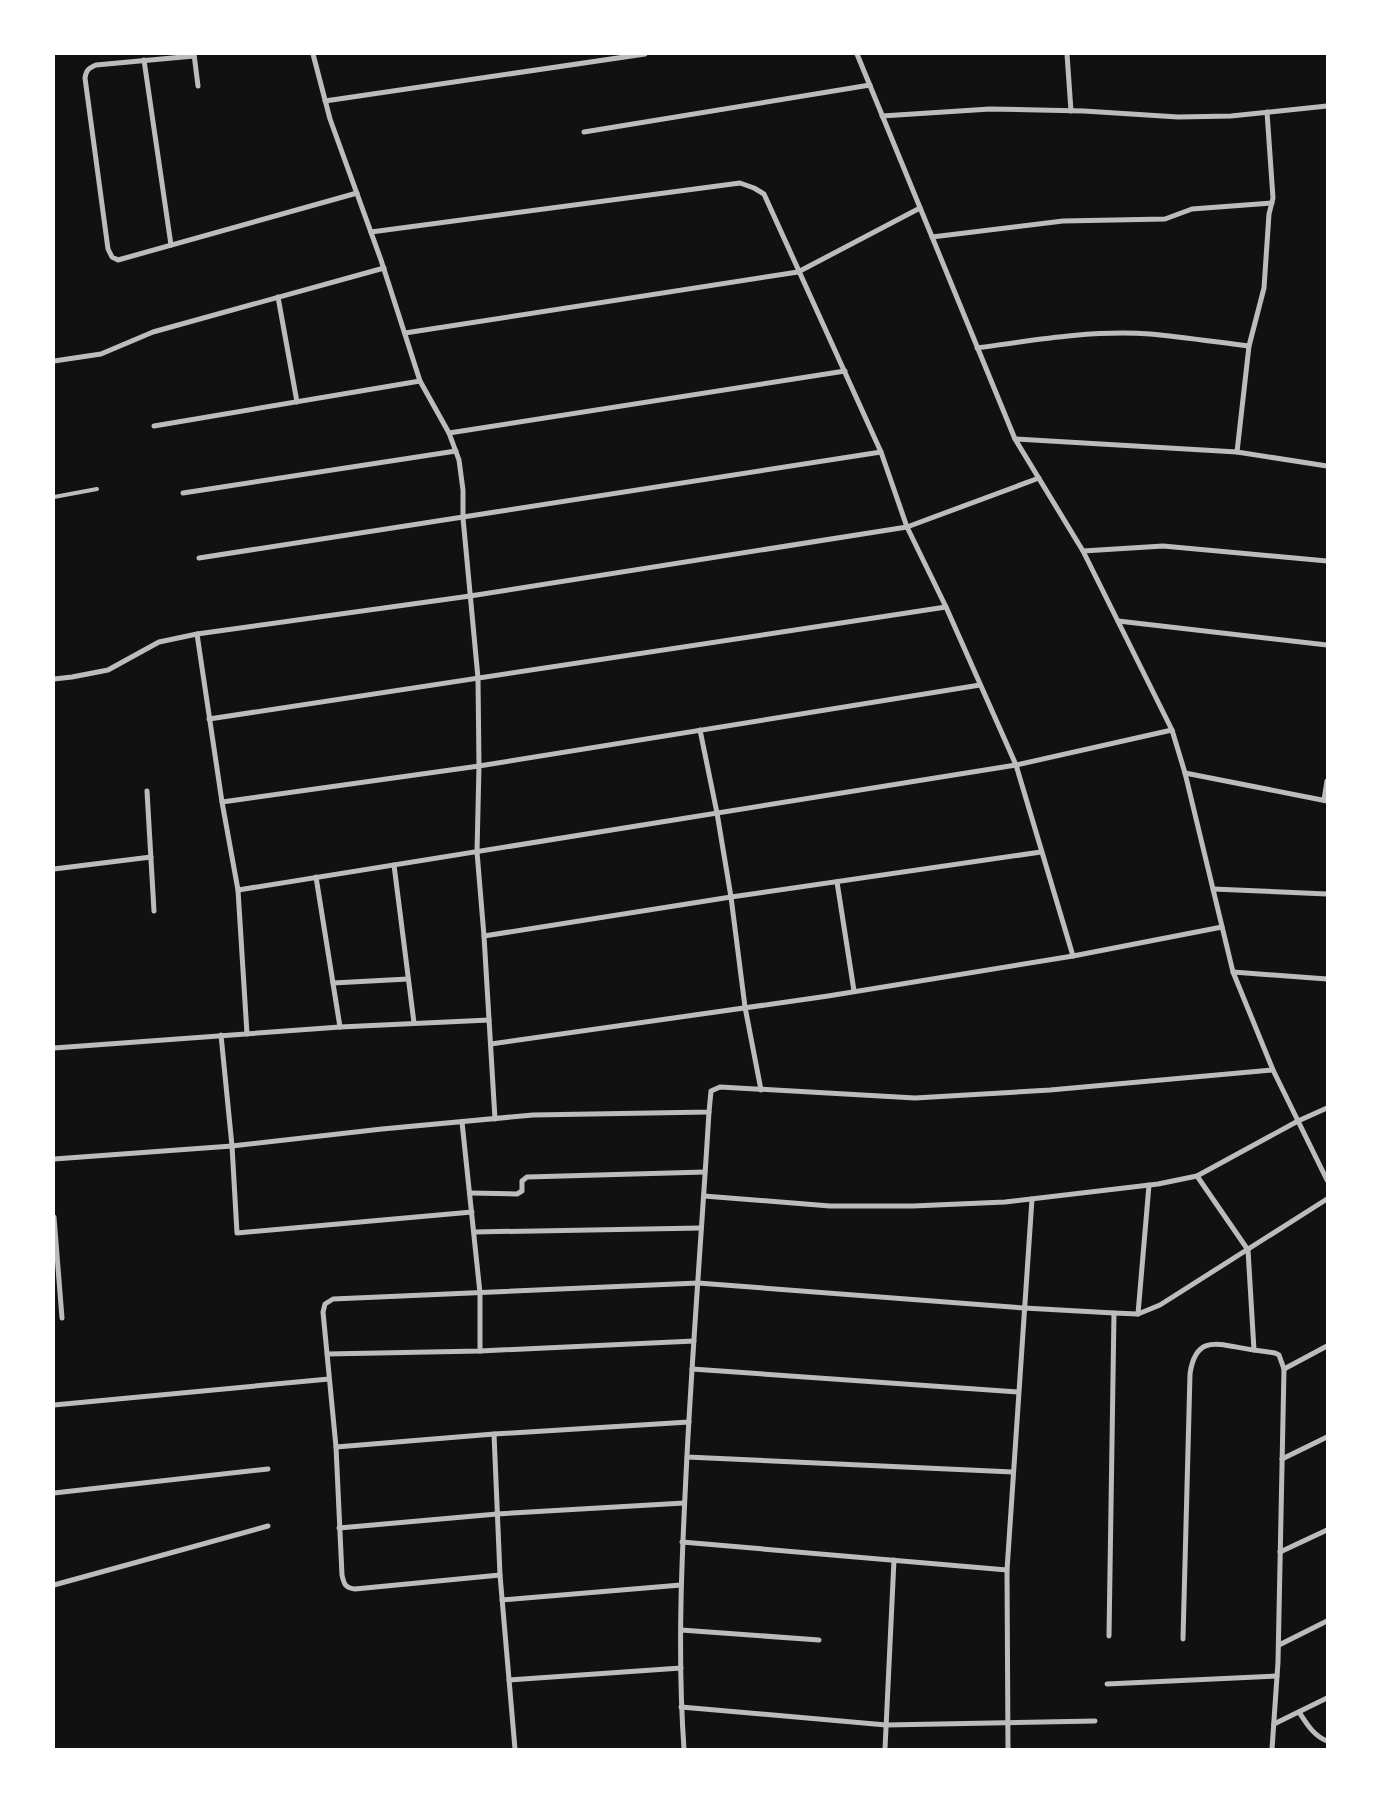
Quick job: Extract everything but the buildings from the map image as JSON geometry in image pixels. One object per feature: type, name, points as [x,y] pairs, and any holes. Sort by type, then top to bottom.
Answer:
[{"type":"street","points":[[313,54],[330,119],[384,268],[420,381],[449,432],[459,460],[478,678],[478,852],[495,1119]]},
{"type":"street","points":[[326,101],[645,54]]},
{"type":"street","points":[[857,54],[1015,439],[1083,551],[1172,730],[1185,773],[1233,972],[1273,1070],[1327,1180]]},
{"type":"street","points":[[1067,54],[1071,111]]},
{"type":"street","points":[[198,86],[194,55],[96,65],[89,68],[86,73],[85,78],[108,249],[112,257],[118,260],[357,194]]},
{"type":"street","points":[[144,60],[171,245]]},
{"type":"street","points":[[584,132],[870,85]]},
{"type":"street","points":[[882,116],[990,108],[1178,117],[1231,116],[1327,106]]},
{"type":"street","points":[[1237,452],[1249,346],[1264,288],[1269,214],[1274,191],[1267,112]]},
{"type":"street","points":[[371,232],[740,183],[764,194],[881,452],[907,527],[946,607],[1016,765],[1073,956]]},
{"type":"street","points":[[932,237],[1063,221],[1165,219],[1192,209],[1272,203]]},
{"type":"street","points":[[404,333],[798,272],[920,208]]},
{"type":"street","points":[[54,361],[101,354],[153,332],[384,268]]},
{"type":"street","points":[[278,297],[297,402]]},
{"type":"street","points":[[977,348],[1098,334],[1148,334],[1249,346]]},
{"type":"street","points":[[449,432],[845,371]]},
{"type":"street","points":[[154,426],[420,381]]},
{"type":"street","points":[[1015,439],[1237,452],[1327,466]]},
{"type":"street","points":[[183,493],[456,451]]},
{"type":"street","points":[[199,558],[881,452]]},
{"type":"street","points":[[54,679],[108,670],[159,642],[197,634],[470,596],[907,527],[1039,478]]},
{"type":"street","points":[[1083,551],[1164,546],[1327,561]]},
{"type":"street","points":[[209,719],[946,607]]},
{"type":"street","points":[[1118,621],[1327,645]]},
{"type":"street","points":[[197,634],[222,802],[238,890],[247,1034]]},
{"type":"street","points":[[222,802],[479,766],[980,685]]},
{"type":"street","points":[[700,730],[717,813],[731,897],[745,1007],[761,1090]]},
{"type":"street","points":[[238,890],[1016,765],[1172,730]]},
{"type":"street","points":[[1185,773],[1325,801],[1327,781]]},
{"type":"street","points":[[147,791],[154,911]]},
{"type":"street","points":[[484,936],[731,897],[1041,852]]},
{"type":"street","points":[[54,868],[151,857]]},
{"type":"street","points":[[394,865],[414,1023]]},
{"type":"street","points":[[316,877],[340,1027]]},
{"type":"street","points":[[837,882],[854,991]]},
{"type":"street","points":[[1213,889],[1327,894]]},
{"type":"street","points":[[491,1044],[854,991],[1073,956],[1222,927]]},
{"type":"street","points":[[1233,972],[1327,979]]},
{"type":"street","points":[[333,983],[408,979]]},
{"type":"street","points":[[54,1048],[340,1027],[489,1020]]},
{"type":"street","points":[[221,1035],[232,1146],[237,1233],[472,1212]]},
{"type":"street","points":[[684,1749],[681,1707],[682,1542],[688,1422],[711,1091],[715,1088],[915,1098],[1050,1090],[1273,1070]]},
{"type":"street","points":[[704,1196],[830,1206],[913,1206],[1005,1202],[1149,1185],[1197,1176],[1298,1121],[1327,1108]]},
{"type":"street","points":[[54,1159],[232,1146],[382,1129],[533,1115],[709,1112]]},
{"type":"street","points":[[462,1122],[480,1293],[480,1351]]},
{"type":"street","points":[[470,1193],[517,1194],[522,1191],[522,1181],[527,1177],[705,1172]]},
{"type":"street","points":[[1197,1176],[1248,1250],[1254,1350]]},
{"type":"street","points":[[1138,1314],[1149,1185]]},
{"type":"street","points":[[1008,1749],[1006,1723],[1006,1570],[1032,1199]]},
{"type":"street","points":[[500,1575],[348,1588],[344,1584],[336,1446],[323,1312],[325,1304],[333,1298],[698,1283],[1024,1308],[1138,1314],[1160,1305],[1327,1199]]},
{"type":"street","points":[[54,1217],[62,1318]]},
{"type":"street","points":[[474,1232],[701,1228]]},
{"type":"street","points":[[1109,1636],[1114,1313]]},
{"type":"street","points":[[327,1354],[480,1351],[694,1340]]},
{"type":"street","points":[[1183,1639],[1190,1374],[1192,1359],[1198,1349],[1208,1344],[1275,1353],[1279,1355],[1284,1369],[1279,1645],[1272,1749]]},
{"type":"street","points":[[1284,1369],[1327,1346]]},
{"type":"street","points":[[692,1369],[1018,1392]]},
{"type":"street","points":[[54,1405],[329,1379]]},
{"type":"street","points":[[336,1446],[688,1422]]},
{"type":"street","points":[[494,1434],[500,1575],[515,1749]]},
{"type":"street","points":[[1282,1459],[1327,1437]]},
{"type":"street","points":[[687,1457],[1013,1472]]},
{"type":"street","points":[[54,1493],[268,1469]]},
{"type":"street","points":[[340,1528],[497,1514],[684,1503]]},
{"type":"street","points":[[54,1586],[268,1526]]},
{"type":"street","points":[[1280,1552],[1327,1530]]},
{"type":"street","points":[[682,1542],[1006,1570]]},
{"type":"street","points":[[885,1749],[894,1560]]},
{"type":"street","points":[[502,1600],[681,1585]]},
{"type":"street","points":[[1279,1645],[1327,1621]]},
{"type":"street","points":[[681,1630],[819,1640]]},
{"type":"street","points":[[509,1680],[681,1668]]},
{"type":"street","points":[[1107,1684],[1278,1676]]},
{"type":"street","points":[[1274,1724],[1327,1698]]},
{"type":"street","points":[[681,1707],[886,1725],[1095,1721]]},
{"type":"street","points":[[1299,1712],[1309,1728],[1327,1741]]},
{"type":"lane","points":[[54,497],[97,489]]}]
